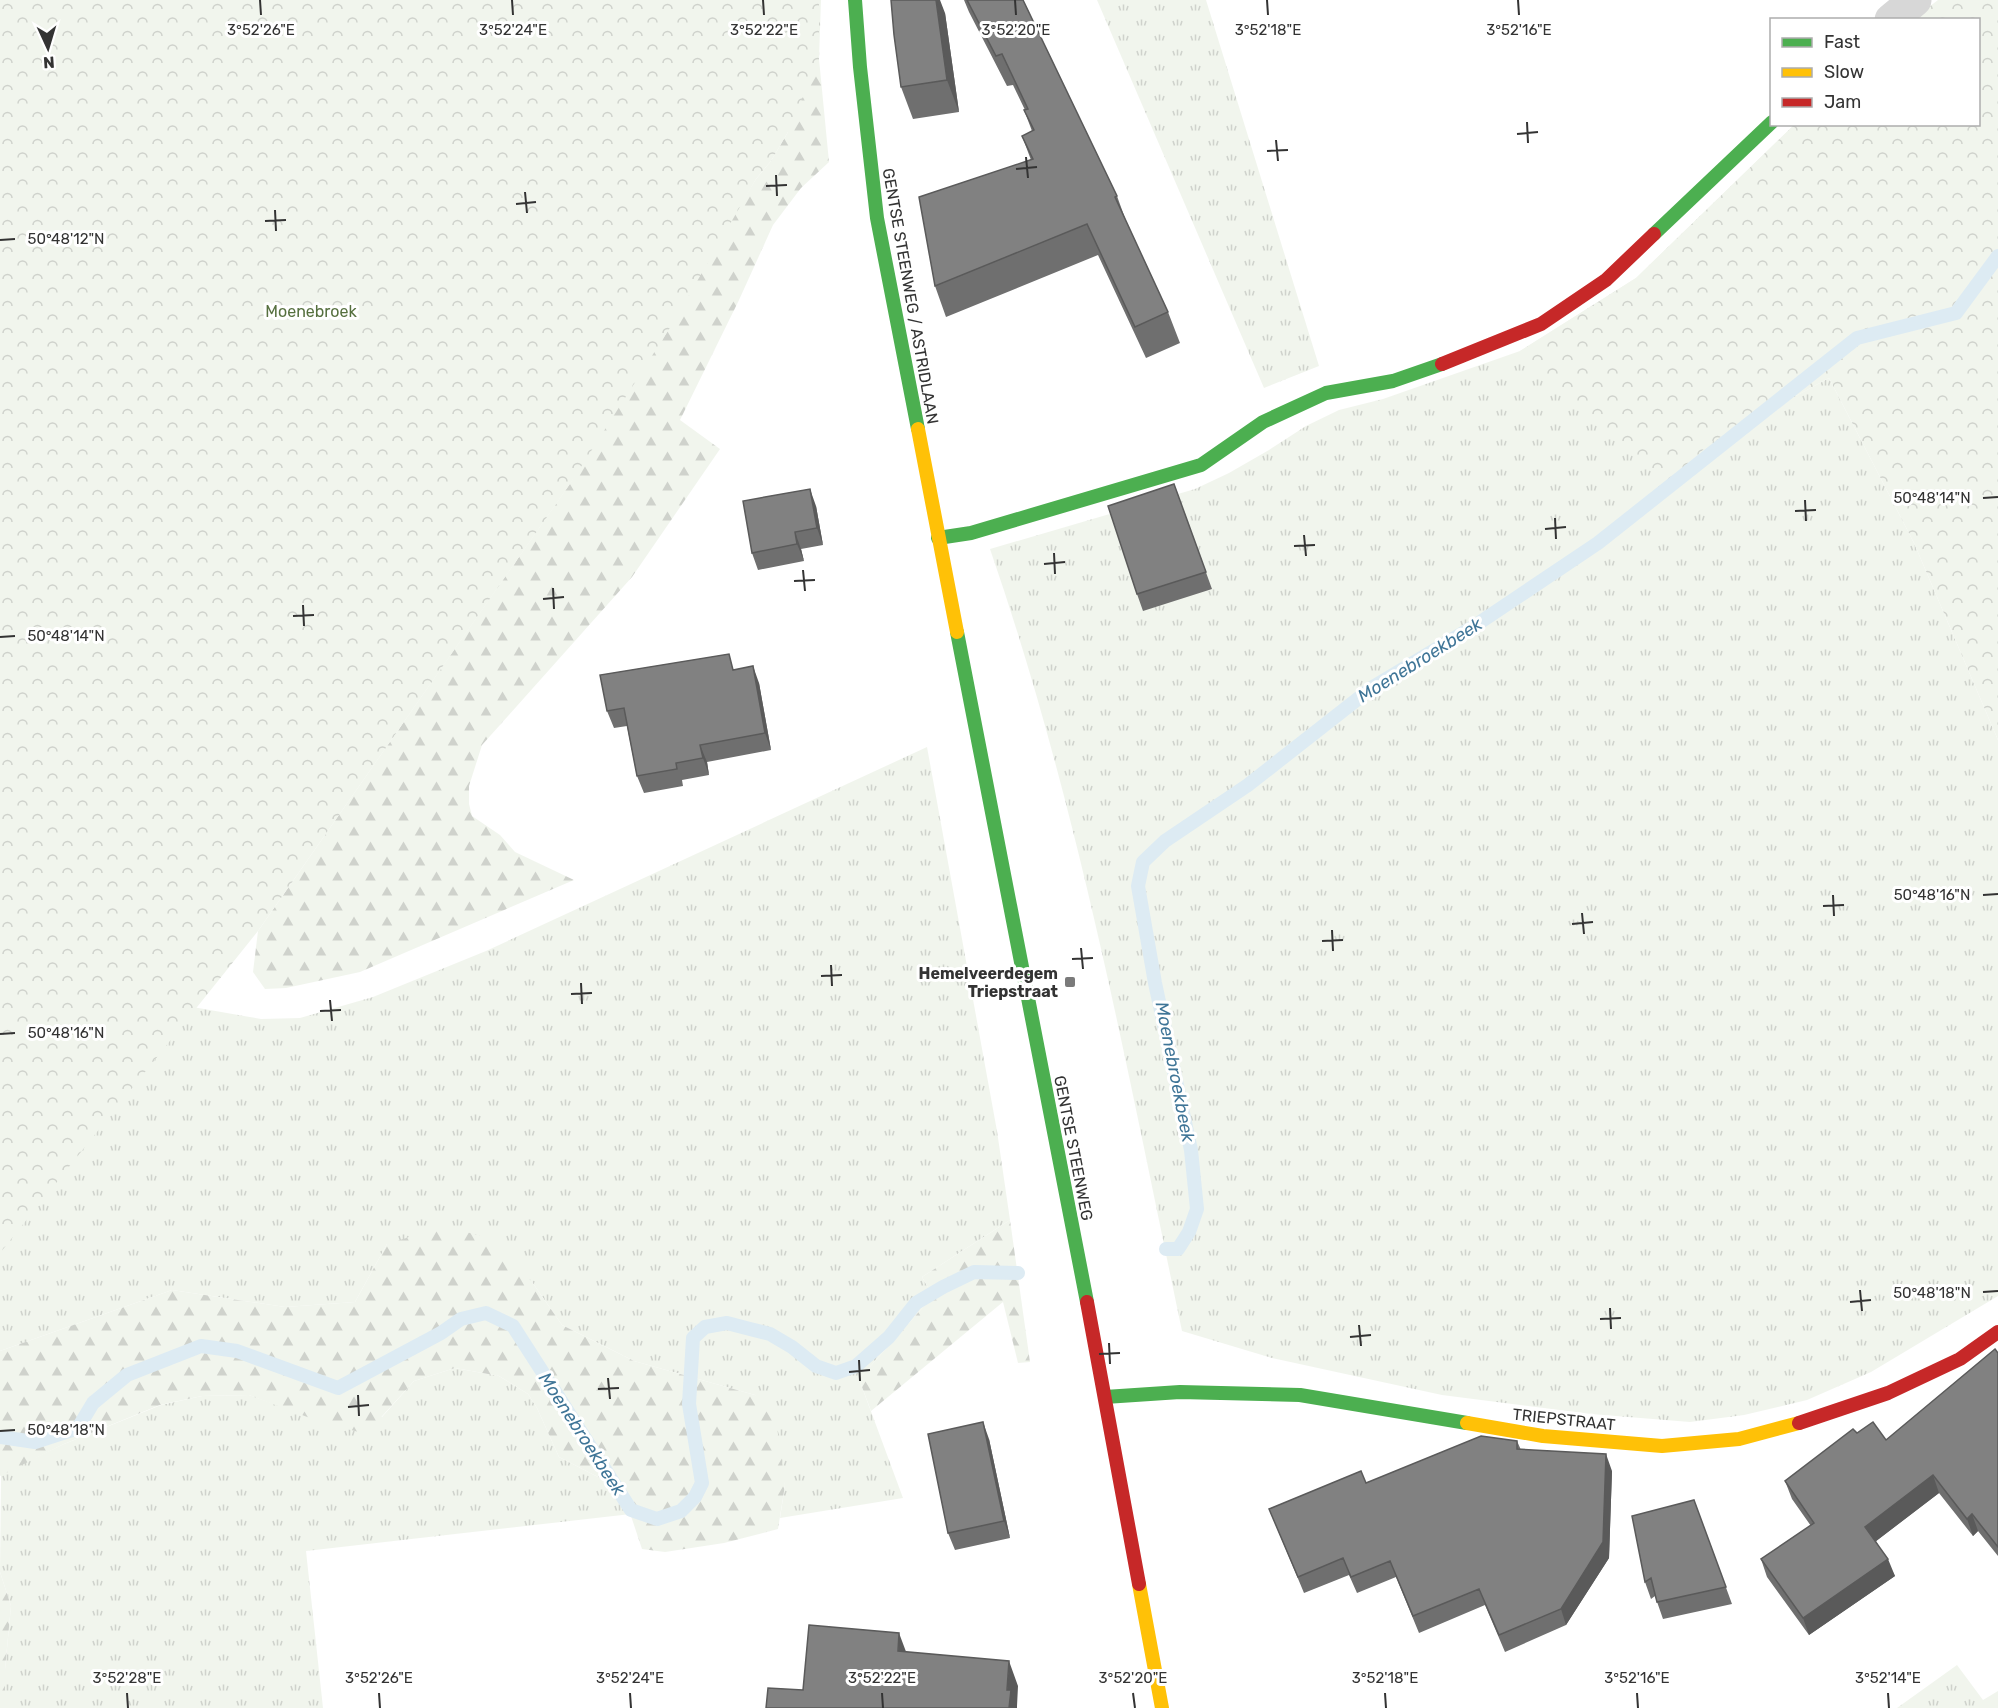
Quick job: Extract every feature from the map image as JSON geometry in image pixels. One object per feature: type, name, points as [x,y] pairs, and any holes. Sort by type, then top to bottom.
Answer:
[{"type":"street","name":"GENTSE STEENWEG / ASTRIDLAAN","points":[[855,0],[877,218],[950,596]]},
{"type":"street","points":[[1893,18],[1915,0]]},
{"type":"street","points":[[938,538],[971,533],[1201,465],[1263,422],[1326,393],[1393,381],[1472,353],[1540,324],[1606,280],[1770,124]]},
{"type":"street","name":"GENTSE STEENWEG","points":[[950,596],[1105,1397],[1162,1708]]},
{"type":"street","name":"TRIEPSTRAAT","points":[[1105,1397],[1180,1392],[1300,1395],[1543,1436],[1662,1446],[1739,1439],[1818,1418],[1888,1393],[1950,1364],[1998,1332]]},
{"type":"green space","name":"Moenebroek","points":[[0,0],[819,0],[819,59],[788,132],[771,161],[756,179],[673,323],[570,484],[258,931],[0,1253]]},
{"type":"green space","points":[[781,0],[821,0],[819,59],[829,162],[801,188],[773,225],[680,420],[720,449],[632,577],[482,745],[469,786],[472,816],[500,835],[515,852],[574,880],[360,972],[286,988],[265,989],[253,972],[258,931],[569,485],[756,179],[771,161],[788,132]]},
{"type":"green space","points":[[1097,0],[1206,0],[1319,366],[1264,388]]},
{"type":"green space","points":[[1938,0],[1998,0],[1998,564],[1925,329],[1703,384],[1673,484],[1707,444],[1829,378],[1914,543],[1998,740],[1998,1296],[1871,1372],[1807,1400],[1744,1415],[1690,1422],[1591,1414],[1442,1395],[1272,1358],[1182,1331],[1120,1035],[1075,839],[1021,645],[990,549],[1195,489],[1229,473],[1306,426],[1339,410],[1383,399],[1520,351],[1636,278],[1793,126],[1980,126],[1980,18],[1974,18]]},
{"type":"green space","points":[[1938,0],[1998,0],[1998,740],[1914,543],[1829,378],[1708,444],[1673,484],[1644,466],[1520,351],[1636,278],[1793,126],[1980,126],[1980,18],[1914,18]]},
{"type":"green space","points":[[927,747],[997,1131],[1010,1220],[922,1277],[933,1296],[859,1379],[903,1498],[780,1518],[785,1485],[755,1395],[634,1361],[562,1325],[532,1282],[387,1244],[355,1302],[285,1307],[172,1290],[0,1351],[0,957],[187,1006],[261,1019],[300,1018],[373,997],[486,951]]},
{"type":"green space","points":[[1010,1220],[1030,1362],[1018,1363],[1003,1302],[871,1411],[859,1379],[933,1296],[922,1277]]},
{"type":"green space","points":[[445,1226],[495,1240],[532,1282],[562,1325],[634,1361],[755,1395],[776,1420],[785,1485],[778,1529],[724,1543],[665,1552],[642,1549],[626,1501],[604,1480],[559,1457],[537,1408],[528,1394],[499,1376],[455,1368],[414,1381],[366,1434],[318,1421],[249,1395],[202,1396],[160,1405],[64,1444],[0,1476],[0,1351],[172,1290],[285,1307],[355,1302],[387,1244]]},
{"type":"green space","points":[[455,1368],[499,1376],[528,1394],[537,1408],[559,1457],[604,1480],[626,1502],[631,1514],[306,1551],[323,1708],[5,1708],[5,1669],[11,1606],[0,1572],[1,1474],[64,1444],[161,1405],[202,1396],[249,1395],[280,1406],[382,1417],[414,1381]]},
{"type":"green space","points":[[0,1572],[11,1606],[5,1669],[5,1708],[0,1708]]},
{"type":"green space","points":[[1957,1665],[1983,1700],[1998,1691],[1998,1708],[1897,1708]]},
{"type":"building","points":[[891,0],[936,0],[947,80],[901,87]]},
{"type":"building","points":[[967,0],[1023,0],[1117,196],[1115,197],[1168,312],[1135,327],[1087,224],[935,286],[919,197],[1033,159],[1022,136],[1034,130],[1024,110],[1028,109],[1002,54],[996,56]]},
{"type":"building","points":[[1174,484],[1206,572],[1137,594],[1108,506]]},
{"type":"building","points":[[810,489],[817,528],[795,532],[797,544],[752,553],[743,501]]},
{"type":"building","points":[[729,654],[733,670],[753,666],[765,733],[700,745],[703,758],[676,763],[677,769],[637,776],[624,708],[607,711],[600,675]]},
{"type":"building","points":[[1995,1349],[1998,1353],[1998,1547],[1972,1514],[1967,1519],[1933,1475],[1865,1527],[1888,1559],[1803,1618],[1761,1559],[1814,1523],[1785,1481],[1853,1429],[1857,1433],[1873,1422],[1886,1440]]},
{"type":"building","points":[[983,1422],[1004,1521],[948,1533],[928,1434]]},
{"type":"building","points":[[1481,1436],[1517,1441],[1517,1449],[1606,1454],[1603,1542],[1561,1609],[1499,1635],[1479,1589],[1413,1616],[1390,1561],[1351,1577],[1343,1558],[1298,1577],[1269,1509],[1361,1471],[1366,1483]]},
{"type":"building","points":[[1694,1500],[1726,1587],[1657,1602],[1651,1578],[1645,1582],[1632,1516]]},
{"type":"building","points":[[809,1625],[899,1633],[898,1651],[1009,1661],[1007,1690],[1011,1690],[1009,1708],[766,1708],[768,1688],[803,1690]]},
{"type":"waterway","name":"Moenebroekbeek","points":[[1166,1249],[1178,1249],[1189,1232],[1197,1209],[1191,1150],[1155,983],[1138,886],[1143,862],[1165,841],[1248,785],[1373,687],[1473,627],[1598,543],[1857,338],[1956,313],[1998,256]]},
{"type":"waterway","name":"Moenebroekbeek","points":[[0,1437],[35,1442],[78,1428],[93,1403],[127,1375],[201,1346],[237,1351],[338,1388],[441,1333],[461,1319],[486,1313],[513,1326],[631,1510],[657,1519],[681,1511],[695,1497],[702,1483],[689,1404],[693,1338],[705,1327],[727,1323],[770,1334],[792,1347],[816,1366],[836,1373],[856,1366],[889,1337],[916,1303],[943,1287],[974,1272],[1018,1273]]},
{"type":"traffic: fast","points":[[855,0],[877,218],[918,429]]},
{"type":"traffic: fast","points":[[1654,234],[1770,124]]},
{"type":"traffic: fast","points":[[938,538],[971,533],[1201,465],[1263,422],[1326,393],[1393,381],[1442,364]]},
{"type":"traffic: fast","points":[[957,632],[1087,1302]]},
{"type":"traffic: fast","points":[[1105,1397],[1180,1392],[1300,1395],[1467,1423]]},
{"type":"traffic: slow","points":[[918,429],[957,632]]},
{"type":"traffic: slow","points":[[1467,1423],[1543,1436],[1662,1446],[1739,1439],[1799,1423]]},
{"type":"traffic: slow","points":[[1139,1584],[1162,1708]]},
{"type":"traffic: jam","points":[[1442,364],[1541,324],[1606,280],[1654,234]]},
{"type":"traffic: jam","points":[[1087,1302],[1139,1584]]},
{"type":"traffic: jam","points":[[1799,1423],[1888,1393],[1960,1359],[1998,1332]]},
{"type":"place","name":"Hemelveerdegem Triepstraat","points":[[1070,982]]}]
